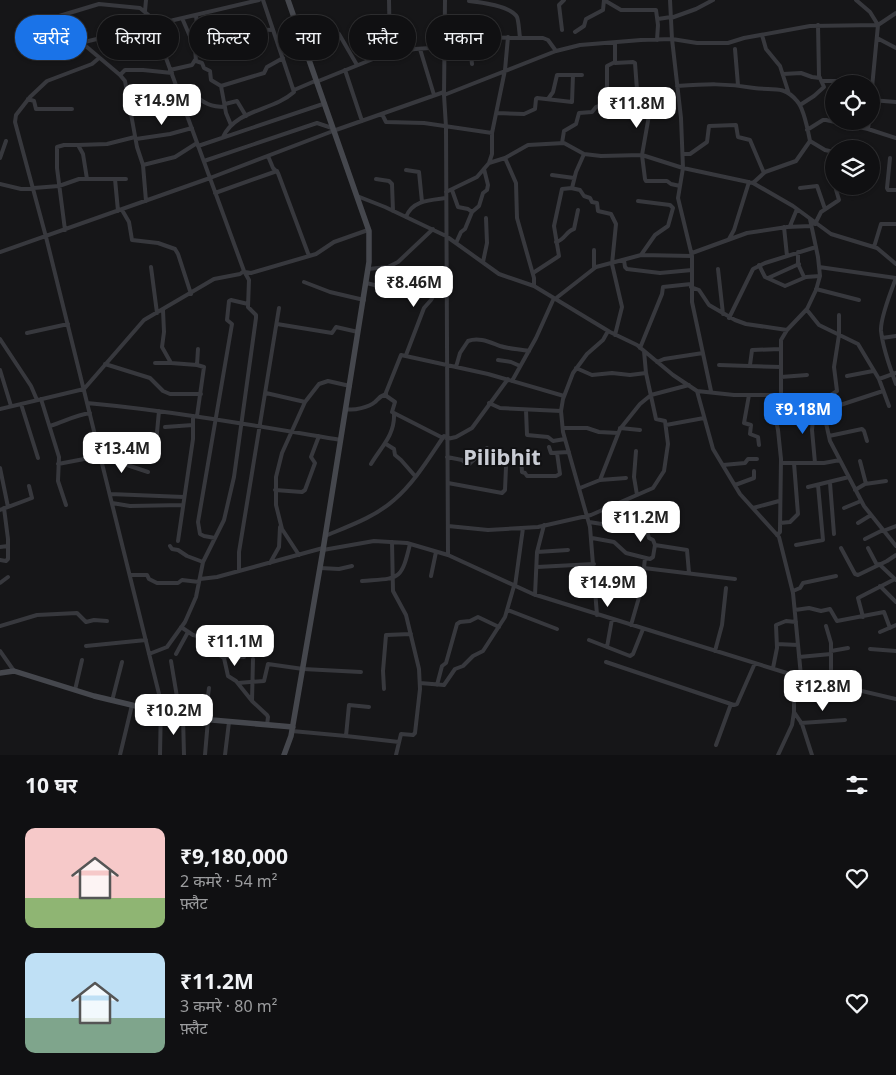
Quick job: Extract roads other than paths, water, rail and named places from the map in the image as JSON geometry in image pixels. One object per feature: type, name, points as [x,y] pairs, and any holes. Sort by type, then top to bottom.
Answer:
[{"type":"main road","points":[[284,755],[292,729],[314,607],[368,269],[368,230],[288,0]]},
{"type":"main road","points":[[0,673],[14,671],[112,701],[161,712],[292,729]]},
{"type":"street","points":[[145,11],[146,0]]},
{"type":"street","points":[[229,0],[230,7]]},
{"type":"street","points":[[196,15],[261,0],[278,44]]},
{"type":"street","points":[[389,0],[389,15]]},
{"type":"street","points":[[445,0],[445,15]]},
{"type":"street","points":[[562,30],[558,5],[564,0]]},
{"type":"street","points":[[575,32],[584,27],[586,19],[602,10],[604,0],[621,10],[655,9],[658,19],[657,40]]},
{"type":"street","points":[[670,0],[683,154],[683,168],[678,198],[692,255],[692,302],[711,391]]},
{"type":"street","points":[[658,19],[671,18],[696,9],[713,0]]},
{"type":"street","points":[[856,0],[870,12],[878,25],[873,75]]},
{"type":"street","points":[[469,1],[486,1],[516,16],[520,37]]},
{"type":"street","points":[[61,15],[99,4],[135,6],[149,15]]},
{"type":"street","points":[[0,252],[210,178],[332,130],[434,95],[444,94],[556,51],[580,45],[672,39],[697,43],[728,43],[744,38],[818,26],[878,25],[896,12]]},
{"type":"street","points":[[179,19],[189,16]]},
{"type":"street","points":[[182,18],[189,34]]},
{"type":"street","points":[[800,105],[823,89],[824,85],[821,79],[818,26]]},
{"type":"street","points":[[268,30],[273,30]]},
{"type":"street","points":[[339,34],[357,65]]},
{"type":"street","points":[[762,35],[766,50],[778,63],[789,94]]},
{"type":"street","points":[[501,37],[543,38],[548,40],[556,51]]},
{"type":"street","points":[[489,164],[492,154],[492,133],[505,70],[508,37]]},
{"type":"street","points":[[877,38],[896,48]]},
{"type":"street","points":[[615,43],[615,63]]},
{"type":"street","points":[[87,48],[97,57]]},
{"type":"street","points":[[420,49],[434,95]]},
{"type":"street","points":[[416,50],[426,49]]},
{"type":"street","points":[[736,49],[738,85]]},
{"type":"street","points":[[97,59],[92,64],[52,78],[42,85],[16,115],[15,122],[68,324],[161,702],[160,755]]},
{"type":"street","points":[[101,60],[120,75],[126,87],[136,138],[144,165],[146,201]]},
{"type":"street","points":[[149,654],[167,647],[183,625],[196,597],[203,562],[226,514],[234,477],[256,317],[248,307],[248,280],[167,60]]},
{"type":"street","points":[[120,75],[125,70],[171,72],[192,65],[195,60],[202,63],[204,68],[210,71],[211,80],[221,86],[226,113],[231,125]]},
{"type":"street","points":[[221,86],[264,73],[266,67],[279,60]]},
{"type":"street","points":[[284,60],[294,90]]},
{"type":"street","points":[[223,137],[231,125],[246,116],[287,98],[293,94],[294,90],[371,60]]},
{"type":"street","points":[[326,536],[383,509],[395,500],[447,433],[445,60]]},
{"type":"street","points":[[472,60],[472,64]]},
{"type":"street","points":[[608,102],[607,66],[615,63],[633,62],[635,63],[638,103]]},
{"type":"street","points":[[345,70],[362,121]]},
{"type":"street","points":[[783,74],[801,73],[825,79]]},
{"type":"street","points":[[497,113],[527,113],[535,109],[536,98],[572,102],[573,75]]},
{"type":"street","points":[[548,99],[553,92],[557,76],[582,75]]},
{"type":"street","points":[[677,86],[708,83],[738,85],[777,89],[789,94],[800,105],[810,141],[825,150]]},
{"type":"street","points":[[180,95],[194,94],[209,105],[225,106],[237,101],[246,116]]},
{"type":"street","points":[[28,99],[33,100],[36,110],[72,109]]},
{"type":"street","points":[[880,99],[896,102]]},
{"type":"street","points":[[562,143],[564,131],[576,124],[579,113],[592,112],[596,106],[608,102],[651,104],[642,155],[646,180],[666,181],[680,186]]},
{"type":"street","points":[[144,165],[175,157],[198,144],[323,104]]},
{"type":"street","points":[[382,114],[386,122],[424,123],[492,133]]},
{"type":"street","points":[[807,130],[825,120]]},
{"type":"street","points":[[204,161],[316,124],[332,130]]},
{"type":"street","points":[[683,154],[690,154],[707,142],[709,126],[736,125],[738,138],[750,140],[764,173]]},
{"type":"street","points":[[65,230],[59,186],[57,147],[64,145],[106,144],[170,134],[192,128]]},
{"type":"street","points":[[871,130],[896,138]]},
{"type":"street","points":[[0,158],[6,140]]},
{"type":"street","points":[[729,239],[751,183],[764,173],[794,162],[810,141]]},
{"type":"street","points":[[446,192],[477,177],[489,164],[505,158],[528,145],[562,143],[584,154],[601,156],[642,155],[683,168],[751,183],[797,209],[810,219],[813,225],[820,276],[807,310],[787,330],[781,340],[781,377],[775,419],[781,463],[780,532],[776,535]]},
{"type":"street","points":[[78,145],[83,154],[87,179]]},
{"type":"street","points":[[571,188],[584,154]]},
{"type":"street","points":[[268,156],[273,168],[277,172],[309,256]]},
{"type":"street","points":[[505,158],[516,183],[517,218],[533,273],[534,286]]},
{"type":"street","points":[[890,158],[886,188],[888,190],[896,190]]},
{"type":"street","points":[[456,243],[461,232],[466,229],[472,212],[479,206],[483,193],[488,190],[484,168]]},
{"type":"street","points":[[406,170],[419,172],[422,202]]},
{"type":"street","points":[[215,193],[277,172]]},
{"type":"street","points":[[552,175],[574,178]]},
{"type":"street","points":[[115,179],[120,210],[129,222],[132,240],[158,243],[170,246],[176,251],[191,294]]},
{"type":"street","points":[[0,184],[18,189],[59,186],[74,180],[126,179]]},
{"type":"street","points":[[376,179],[392,184],[393,210]]},
{"type":"street","points":[[800,188],[817,186],[825,209]]},
{"type":"street","points":[[533,273],[558,258],[554,223],[562,189],[571,188],[581,191],[584,196],[597,203],[599,212],[612,215],[616,224],[612,264],[622,307],[616,335]]},
{"type":"street","points":[[452,190],[458,207],[472,212]]},
{"type":"street","points":[[813,225],[825,209],[839,200],[838,195]]},
{"type":"street","points":[[355,196],[393,210],[433,229],[446,236],[499,274],[534,286],[642,350],[697,391],[711,391],[734,395],[779,396],[822,412],[829,436],[861,501],[896,546]]},
{"type":"street","points":[[406,217],[410,209],[422,202],[446,198]]},
{"type":"street","points":[[638,201],[670,205],[673,208],[668,226],[653,238],[641,255]]},
{"type":"street","points":[[790,226],[797,209]]},
{"type":"street","points":[[556,242],[562,240],[569,230],[574,229],[578,210]]},
{"type":"street","points":[[483,262],[487,243],[486,218]]},
{"type":"street","points":[[874,247],[882,224],[896,224]]},
{"type":"street","points":[[394,414],[445,438],[456,437],[472,428],[489,403],[520,366],[554,298],[594,268],[641,255],[692,255],[747,233],[790,226],[813,225],[831,234],[874,247],[896,264]]},
{"type":"street","points":[[784,227],[787,256]]},
{"type":"street","points":[[368,269],[388,267],[398,262],[433,229]]},
{"type":"street","points":[[244,271],[249,274],[309,256],[318,253],[334,242],[368,230]]},
{"type":"street","points":[[729,318],[749,274],[759,265],[816,247]]},
{"type":"street","points":[[594,250],[594,268]]},
{"type":"street","points":[[798,252],[798,264],[804,278]]},
{"type":"street","points":[[624,260],[625,267],[627,268],[661,273],[692,270]]},
{"type":"street","points":[[768,278],[798,264]]},
{"type":"street","points":[[759,265],[764,276],[787,286],[804,278],[820,276]]},
{"type":"street","points":[[152,267],[157,313]]},
{"type":"street","points":[[820,267],[896,278],[881,330],[896,384]]},
{"type":"street","points":[[718,269],[723,314]]},
{"type":"street","points":[[0,409],[84,389],[144,320],[214,279],[240,274],[244,271]]},
{"type":"street","points":[[406,355],[424,308],[446,276]]},
{"type":"street","points":[[304,282],[325,291],[364,300]]},
{"type":"street","points":[[366,283],[396,290]]},
{"type":"street","points":[[448,526],[488,530],[544,525],[588,516],[653,488],[664,470],[668,444],[664,420],[656,418],[642,350],[662,294],[663,286],[691,286],[700,290],[709,305],[729,318],[746,324],[787,330]]},
{"type":"street","points":[[816,289],[859,300]]},
{"type":"street","points":[[215,538],[201,535],[198,526],[232,324],[227,320],[229,301],[248,304]]},
{"type":"street","points":[[239,571],[239,552],[279,308]]},
{"type":"street","points":[[163,310],[164,332],[162,347],[171,363]]},
{"type":"street","points":[[807,310],[819,326],[858,344],[879,379],[889,406]]},
{"type":"street","points":[[829,408],[826,398],[837,392],[834,367],[839,335],[839,316]]},
{"type":"street","points":[[28,333],[68,324]]},
{"type":"street","points":[[276,324],[332,333],[336,327],[358,332]]},
{"type":"street","points":[[597,615],[592,538],[588,516],[562,428],[561,411],[564,396],[576,368],[587,354],[604,338],[608,331]]},
{"type":"street","points":[[882,338],[896,336]]},
{"type":"street","points":[[0,339],[31,386],[50,426],[59,457],[58,481],[66,505]]},
{"type":"street","points":[[456,366],[460,353],[468,341],[472,339],[529,351]]},
{"type":"street","points":[[198,349],[198,365]]},
{"type":"street","points":[[750,365],[752,350],[780,349]]},
{"type":"street","points":[[658,362],[664,358],[703,353]]},
{"type":"street","points":[[346,409],[355,410],[373,403],[386,394],[399,357],[402,355],[456,366],[564,396]]},
{"type":"street","points":[[498,360],[520,366]]},
{"type":"street","points":[[155,362],[204,367],[193,425],[193,439],[178,541]]},
{"type":"street","points":[[105,364],[150,378],[163,391],[170,394],[200,394]]},
{"type":"street","points":[[719,365],[781,367]]},
{"type":"street","points":[[576,368],[592,375],[646,373]]},
{"type":"street","points":[[0,370],[11,406]]},
{"type":"street","points":[[847,376],[873,371]]},
{"type":"street","points":[[879,379],[894,374]]},
{"type":"street","points":[[781,377],[807,375]]},
{"type":"street","points":[[299,555],[280,525],[276,505],[276,477],[282,453],[305,402],[318,386],[324,381],[350,386]]},
{"type":"street","points":[[600,480],[620,428],[640,404],[650,395],[689,385]]},
{"type":"street","points":[[697,391],[713,449],[740,494],[779,537],[793,591],[801,676]]},
{"type":"street","points":[[822,412],[829,408],[884,392]]},
{"type":"street","points":[[266,393],[305,402]]},
{"type":"street","points":[[371,464],[378,452],[386,444],[394,428],[394,414],[392,410],[395,402],[385,396],[386,394]]},
{"type":"street","points":[[749,395],[744,423],[751,425],[751,435],[758,436],[758,446]]},
{"type":"street","points":[[489,403],[500,408],[561,411]]},
{"type":"street","points":[[22,404],[38,458]]},
{"type":"street","points":[[87,404],[195,416],[341,440]]},
{"type":"street","points":[[814,408],[812,430],[815,463]]},
{"type":"street","points":[[526,410],[525,433],[527,435],[548,437],[553,441],[565,439]]},
{"type":"street","points":[[124,464],[133,443],[156,443],[158,411]]},
{"type":"street","points":[[50,426],[69,421],[75,415],[90,414]]},
{"type":"street","points":[[666,425],[704,418]]},
{"type":"street","points":[[165,427],[193,425]]},
{"type":"street","points":[[562,428],[587,428],[599,432],[618,432]]},
{"type":"street","points":[[620,428],[640,430]]},
{"type":"street","points":[[829,436],[862,429],[867,441]]},
{"type":"street","points":[[276,490],[303,492],[315,463],[311,457],[319,436]]},
{"type":"street","points":[[445,438],[448,456],[448,555]]},
{"type":"street","points":[[386,444],[394,449],[395,455],[415,476]]},
{"type":"street","points":[[549,447],[551,454],[569,452]]},
{"type":"street","points":[[448,456],[459,458],[468,465],[487,448]]},
{"type":"street","points":[[636,451],[634,477],[637,495]]},
{"type":"street","points":[[521,457],[522,472],[527,476],[556,476],[560,474],[557,453]]},
{"type":"street","points":[[58,464],[101,458],[148,472]]},
{"type":"street","points":[[723,465],[745,463],[748,459],[757,459]]},
{"type":"street","points":[[781,463],[815,463],[840,460]]},
{"type":"street","points":[[860,461],[866,484]]},
{"type":"street","points":[[780,523],[790,522],[798,514],[794,463]]},
{"type":"street","points":[[448,483],[502,493],[505,490],[506,467]]},
{"type":"street","points":[[0,468],[8,546],[8,559],[6,561],[0,560]]},
{"type":"street","points":[[735,485],[754,478],[754,471]]},
{"type":"street","points":[[808,487],[848,477]]},
{"type":"street","points":[[580,488],[600,480],[626,478]]},
{"type":"street","points":[[855,490],[866,484],[886,481]]},
{"type":"street","points":[[830,483],[834,534]]},
{"type":"street","points":[[796,545],[823,540],[818,485]]},
{"type":"street","points":[[4,508],[32,498],[29,486]]},
{"type":"street","points":[[110,494],[184,496]]},
{"type":"street","points":[[753,508],[779,501]]},
{"type":"street","points":[[844,508],[861,501]]},
{"type":"street","points":[[112,502],[130,506],[183,505]]},
{"type":"street","points":[[858,523],[871,515]]},
{"type":"street","points":[[589,522],[647,531],[649,538],[653,540],[653,557],[650,559],[626,553],[614,542],[592,538]]},
{"type":"street","points":[[270,563],[278,547],[280,525]]},
{"type":"street","points":[[535,595],[536,566],[544,525]]},
{"type":"street","points":[[865,539],[896,526]]},
{"type":"street","points":[[420,682],[444,685],[455,669],[483,651],[507,611],[514,586],[523,528]]},
{"type":"street","points":[[130,575],[147,575],[149,579],[157,583],[178,583],[182,580],[199,580],[239,571],[323,549],[374,541],[410,544],[448,555],[535,595],[597,615],[801,676],[896,700]]},
{"type":"street","points":[[392,542],[393,593],[406,615],[416,653],[420,682],[416,733],[413,735],[403,733],[400,735],[396,755]]},
{"type":"street","points":[[362,581],[392,579],[400,574],[410,544]]},
{"type":"street","points":[[654,545],[687,550],[688,573]]},
{"type":"street","points":[[0,547],[8,546]]},
{"type":"street","points":[[170,546],[172,549],[203,562]]},
{"type":"street","points":[[841,548],[856,575],[890,560],[896,555]]},
{"type":"street","points":[[864,617],[858,598],[895,579],[878,565],[868,548]]},
{"type":"street","points":[[538,552],[568,550]]},
{"type":"street","points":[[431,576],[436,552]]},
{"type":"street","points":[[631,625],[642,587],[645,558]]},
{"type":"street","points":[[536,566],[594,564]]},
{"type":"street","points":[[320,568],[339,569],[352,566]]},
{"type":"street","points":[[644,568],[735,579]]},
{"type":"street","points":[[793,591],[800,588],[803,583],[836,576]]},
{"type":"street","points":[[0,583],[8,577]]},
{"type":"street","points":[[880,586],[896,602]]},
{"type":"street","points":[[716,651],[722,625],[726,588]]},
{"type":"street","points":[[795,610],[809,608],[821,611],[830,609],[837,621],[884,612],[890,628]]},
{"type":"street","points":[[507,611],[557,628]]},
{"type":"street","points":[[0,626],[41,614],[77,613],[86,622],[107,620]]},
{"type":"street","points":[[437,684],[442,666],[446,662],[457,624],[478,617],[499,627]]},
{"type":"street","points":[[607,647],[612,619]]},
{"type":"street","points":[[773,668],[777,644],[776,625],[786,621],[796,622]]},
{"type":"street","points":[[183,625],[188,632],[212,641],[212,650],[223,656],[244,657]]},
{"type":"street","points":[[880,632],[896,625]]},
{"type":"street","points":[[826,626],[830,638],[831,684]]},
{"type":"street","points":[[589,640],[632,655],[643,629]]},
{"type":"street","points":[[176,654],[188,632]]},
{"type":"street","points":[[384,689],[383,671],[386,636],[389,634],[411,634]]},
{"type":"street","points":[[86,646],[146,640]]},
{"type":"street","points":[[777,644],[798,645]]},
{"type":"street","points":[[799,658],[848,648]]},
{"type":"street","points":[[870,649],[896,651]]},
{"type":"street","points":[[0,651],[14,671]]},
{"type":"street","points":[[223,656],[228,676],[238,683],[252,701],[268,716],[267,725]]},
{"type":"street","points":[[252,659],[252,701]]},
{"type":"street","points":[[75,690],[82,660]]},
{"type":"street","points":[[171,661],[182,716],[184,755]]},
{"type":"street","points":[[112,701],[122,662]]},
{"type":"street","points":[[606,662],[731,704],[737,704],[756,663]]},
{"type":"street","points":[[238,683],[265,680],[268,664],[303,669],[361,672]]},
{"type":"street","points":[[778,755],[792,725],[794,674]]},
{"type":"street","points":[[205,755],[209,688]]},
{"type":"street","points":[[716,745],[731,704]]},
{"type":"street","points":[[120,755],[132,705]]},
{"type":"street","points":[[346,736],[349,705],[369,707]]},
{"type":"street","points":[[794,712],[801,722],[812,755]]},
{"type":"street","points":[[801,722],[845,720]]},
{"type":"street","points":[[225,755],[228,722]]},
{"type":"street","points":[[292,729],[399,742]]},
{"type":"district","name":"Pilibhit","points":[[502,456]]}]
